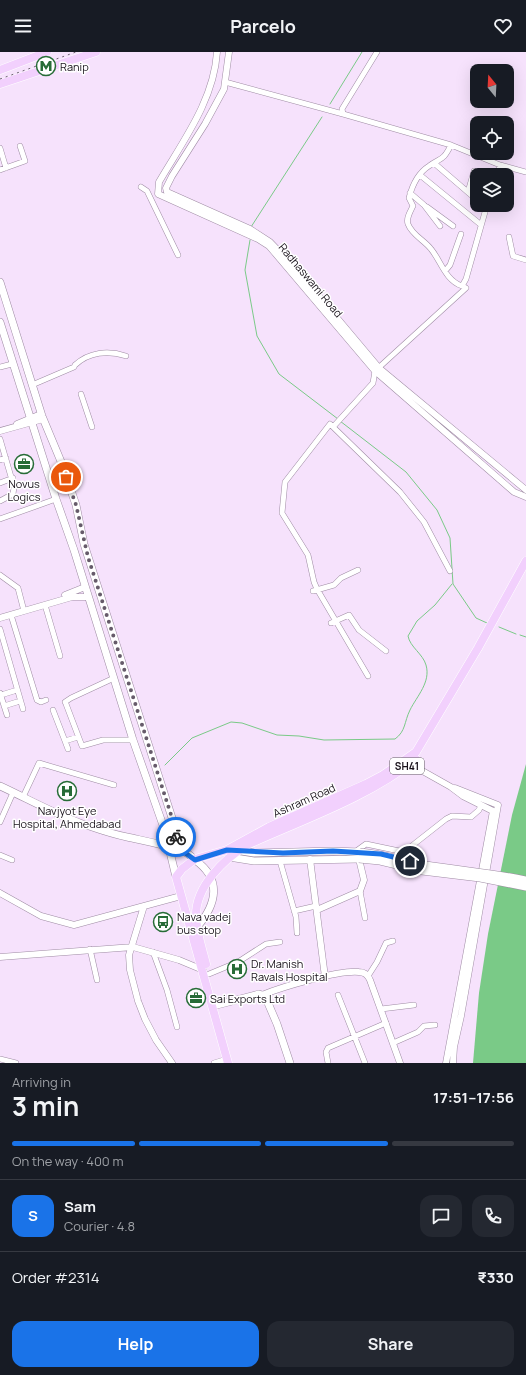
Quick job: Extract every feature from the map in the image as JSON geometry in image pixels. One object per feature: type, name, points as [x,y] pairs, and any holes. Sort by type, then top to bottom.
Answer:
[{"type":"main road","points":[[0,70],[47,52]]},
{"type":"main road","points":[[0,84],[96,52]]},
{"type":"main road","points":[[0,282],[42,416],[62,464],[76,505],[88,557],[173,821],[176,838],[181,850],[205,867],[211,878],[214,898],[207,915],[197,927]]},
{"type":"main road","points":[[0,322],[2,336],[74,550],[133,740],[171,850],[176,877]]},
{"type":"main road","name":"Ashram Road","points":[[229,1062],[217,1005],[206,972],[195,947],[176,877],[182,869],[195,860],[228,854],[238,850],[368,790],[408,762],[425,739],[526,562]]},
{"type":"main road","name":"Ashram Road","points":[[229,1062],[206,972],[197,927],[196,915],[198,902],[211,878],[228,854],[269,827],[366,784],[420,756],[430,742],[526,572]]},
{"type":"main road","points":[[0,786],[78,822],[126,837],[158,843],[171,850]]},
{"type":"main road","points":[[0,790],[77,825],[125,840],[171,850],[181,850]]},
{"type":"main road","points":[[238,850],[254,853],[358,855],[422,871],[480,878],[526,887]]},
{"type":"main road","points":[[228,854],[254,860],[310,859],[381,854],[424,864],[481,871],[526,880]]},
{"type":"main road","points":[[217,1005],[262,995],[267,999],[290,1063]]},
{"type":"street","points":[[217,52],[216,65],[204,104],[159,182],[158,194],[167,192],[166,188],[172,176],[205,124],[224,89],[229,52]]},
{"type":"street","points":[[343,114],[342,109],[377,52]]},
{"type":"street","points":[[225,82],[451,145],[500,165],[526,172]]},
{"type":"street","points":[[333,427],[373,383],[377,370],[466,288],[455,284],[438,262],[432,250],[413,233],[408,224],[408,218],[413,206],[409,198],[410,193],[420,175],[429,166],[445,157],[451,145]]},
{"type":"street","points":[[0,170],[25,161],[20,146]]},
{"type":"street","points":[[0,148],[6,168]]},
{"type":"street","points":[[434,163],[468,192],[470,185]]},
{"type":"street","points":[[420,175],[480,224]]},
{"type":"street","points":[[141,187],[147,191],[178,255]]},
{"type":"street","name":"Radhaswami Road","points":[[167,192],[270,242],[295,268],[377,370],[514,492],[526,497]]},
{"type":"street","points":[[410,193],[453,226]]},
{"type":"street","name":"Radhaswami Road","points":[[158,194],[249,232]]},
{"type":"street","points":[[424,205],[440,226]]},
{"type":"street","points":[[462,286],[466,279],[483,212]]},
{"type":"street","points":[[445,271],[450,265],[461,234]]},
{"type":"street","points":[[510,237],[513,256],[526,260]]},
{"type":"street","points":[[32,385],[74,367],[74,365],[80,360],[102,352],[126,356]]},
{"type":"street","points":[[0,367],[12,364]]},
{"type":"street","name":"Radhaswami Road","points":[[377,370],[526,490]]},
{"type":"street","points":[[81,394],[92,427]]},
{"type":"street","points":[[3,430],[42,416]]},
{"type":"street","points":[[368,676],[336,621],[315,590],[308,556],[282,513],[285,482],[330,424],[400,492],[424,522],[450,571]]},
{"type":"street","points":[[0,439],[14,488],[13,494],[0,501]]},
{"type":"street","points":[[0,460],[6,458]]},
{"type":"street","points":[[0,483],[12,478]]},
{"type":"street","points":[[0,519],[56,499]]},
{"type":"street","points":[[315,590],[334,585],[341,578],[358,570]]},
{"type":"street","points":[[0,576],[18,588],[24,609]]},
{"type":"street","points":[[0,618],[85,587]]},
{"type":"street","points":[[0,614],[45,605],[72,597],[88,597]]},
{"type":"street","points":[[45,605],[60,656]]},
{"type":"street","points":[[11,615],[37,700],[41,702],[46,700]]},
{"type":"street","points":[[331,624],[348,615],[359,630],[386,651]]},
{"type":"street","points":[[0,629],[23,709]]},
{"type":"street","points":[[114,678],[65,702],[81,745],[84,747],[103,740],[133,740]]},
{"type":"street","points":[[8,715],[0,694],[14,690]]},
{"type":"street","points":[[4,706],[17,702]]},
{"type":"street","points":[[53,710],[68,749]]},
{"type":"street","points":[[65,742],[78,737]]},
{"type":"street","points":[[408,762],[451,787],[463,796],[493,811],[446,1063]]},
{"type":"street","points":[[23,797],[39,763],[114,785]]},
{"type":"street","points":[[451,787],[467,791],[498,805],[461,1016],[454,1047],[453,1063]]},
{"type":"street","points":[[0,822],[12,795]]},
{"type":"street","points":[[365,918],[360,891],[364,880],[358,855],[366,844],[404,852],[452,816],[471,817],[479,810],[481,805]]},
{"type":"street","points":[[0,855],[12,860]]},
{"type":"street","points":[[310,859],[325,976]]},
{"type":"street","points":[[280,860],[294,910],[297,932]]},
{"type":"street","points":[[294,910],[317,908],[360,891]]},
{"type":"street","points":[[0,893],[42,916],[74,925],[181,896]]},
{"type":"street","points":[[144,906],[133,947],[129,955],[130,970],[138,1001],[156,1040],[172,1063]]},
{"type":"street","points":[[368,976],[386,943],[393,941]]},
{"type":"street","points":[[0,958],[90,949],[133,947],[153,952],[206,972],[238,962],[266,944],[280,942]]},
{"type":"street","points":[[90,949],[97,980]]},
{"type":"street","points":[[153,952],[167,990],[177,1027]]},
{"type":"street","points":[[262,995],[325,976],[358,972],[368,976],[400,1063]]},
{"type":"street","points":[[338,995],[365,1063]]},
{"type":"street","points":[[381,1009],[414,1005]]},
{"type":"street","points":[[328,1063],[326,1052],[328,1048],[386,1023]]},
{"type":"street","points":[[393,1043],[418,1032],[424,1026],[435,1025]]},
{"type":"street","points":[[0,1058],[16,1063]]},
{"type":"street","points":[[214,1063],[229,1062]]},
{"type":"shaded area","points":[[526,764],[526,1063],[473,1063],[479,993],[488,934],[512,815]]},
{"type":"waterway","points":[[330,104],[362,52]]},
{"type":"waterway","points":[[251,227],[322,117]]},
{"type":"waterway","points":[[250,240],[245,270],[257,336],[279,374],[338,419]]},
{"type":"waterway","points":[[340,421],[406,472],[437,510],[450,538],[453,584],[476,618],[487,623]]},
{"type":"waterway","points":[[165,765],[192,738],[231,722],[242,723],[277,735],[299,736],[324,740],[395,739],[401,733],[408,714],[427,677],[426,665],[422,657],[411,644],[408,636],[417,621],[435,605],[452,584]]},
{"type":"waterway","points":[[499,627],[516,634]]},
{"type":"waterway","points":[[520,635],[526,637]]},
{"type":"railway","points":[[0,79],[76,52]]},
{"type":"way so far","points":[[66,477],[76,505],[84,544],[138,716],[173,821],[176,837]]},
{"type":"place","name":"Ranip","points":[[46,66]]},
{"type":"place","name":"Novus Logics","points":[[24,464]]},
{"type":"place","name":"Navjyot Eye Hospital, Ahmedabad","points":[[67,791]]},
{"type":"place","name":"Nava vadej bus stop","points":[[163,922]]},
{"type":"place","name":"Dr. Manish Ravals Hospital","points":[[237,969]]},
{"type":"place","name":"Sai Exports Ltd","points":[[196,998]]},
{"type":"route","points":[[176,837],[181,850],[195,860],[227,850],[238,850],[254,853],[333,851],[381,854],[410,861]]}]
